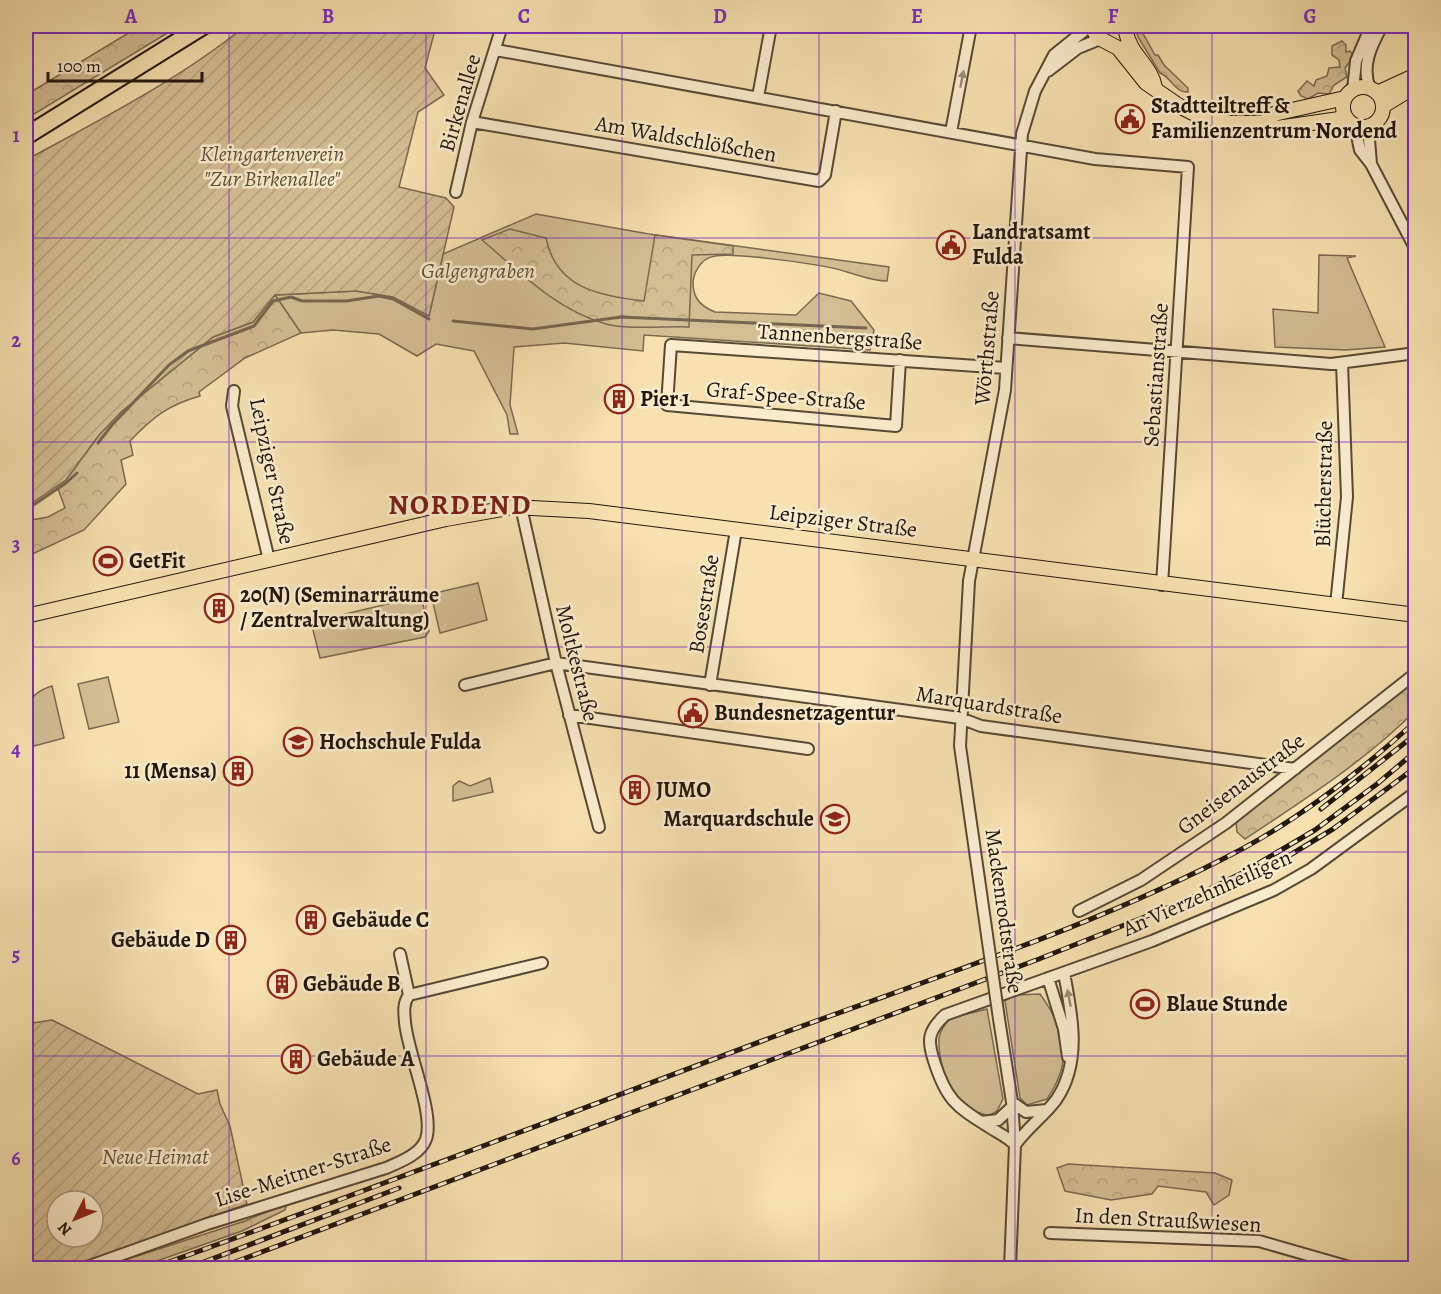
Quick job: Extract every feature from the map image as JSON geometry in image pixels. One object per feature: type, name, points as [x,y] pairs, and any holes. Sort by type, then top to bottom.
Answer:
[{"type":"highway","points":[[26,136],[203,26]]},
{"type":"main road","points":[[1091,26],[1094,33],[1121,51],[1146,83],[1155,87],[1173,102],[1199,116],[1231,123],[1264,123],[1277,128],[1351,122],[1372,125],[1380,117],[1383,106],[1416,86]]},
{"type":"main road","points":[[1105,41],[1119,39],[1126,29]]},
{"type":"main road","points":[[1126,29],[1132,49],[1153,77],[1155,87]]},
{"type":"main road","points":[[1264,123],[1274,114],[1296,110],[1349,94],[1373,91],[1416,75]]},
{"type":"main road","points":[[1373,91],[1383,106]]},
{"type":"main road","points":[[1349,94],[1343,108],[1351,122]]},
{"type":"main road","name":"Leipziger Straße","points":[[26,616],[446,519],[521,507],[589,511],[1162,585],[1416,615]]},
{"type":"street","name":"Birkenallee","points":[[456,192],[472,122],[502,26]]},
{"type":"street","points":[[758,97],[771,26]]},
{"type":"street","points":[[951,132],[971,26]]},
{"type":"street","name":"Wörthstraße","points":[[972,559],[993,462],[1006,368],[1021,144],[1030,103],[1054,55],[1091,26]]},
{"type":"street","points":[[1349,94],[1356,61],[1371,26]]},
{"type":"street","points":[[1373,91],[1365,70],[1382,26]]},
{"type":"street","name":"Wörthstraße","points":[[1047,71],[1078,48],[1105,41]]},
{"type":"street","points":[[496,50],[1021,144]]},
{"type":"street","name":"Am Waldschlößchen","points":[[472,122],[819,181],[825,175],[836,111]]},
{"type":"street","points":[[1351,122],[1360,150],[1371,164],[1416,250]]},
{"type":"street","points":[[1371,164],[1369,139],[1372,125]]},
{"type":"street","name":"Sebastianstraße","points":[[1021,144],[1095,159],[1188,167],[1162,585]]},
{"type":"street","points":[[1008,338],[1342,363],[1416,353]]},
{"type":"street","name":"Tannenbergstraße","points":[[671,345],[1006,368]]},
{"type":"street","name":"Graf-Spee-Straße","points":[[671,345],[667,405],[896,426],[900,360]]},
{"type":"street","name":"Blücherstraße","points":[[1336,605],[1347,496],[1342,363]]},
{"type":"street","name":"Leipziger Straße","points":[[234,391],[232,406],[270,560]]},
{"type":"street","name":"Moltkestraße","points":[[521,507],[556,663],[599,827]]},
{"type":"street","name":"Bosestraße","points":[[710,685],[736,530]]},
{"type":"street","name":"Mackenrodtstraße","points":[[972,559],[960,718],[960,749],[1012,1104],[1015,1145],[1010,1269]]},
{"type":"street","name":"Marquardstraße","points":[[465,685],[556,663],[960,718],[976,724],[1295,769]]},
{"type":"street","name":"Gneisenaustraße","points":[[1079,911],[1141,880],[1226,823],[1416,673]]},
{"type":"street","points":[[569,715],[808,749]]},
{"type":"street","name":"An Vierzehnheiligen","points":[[1015,1145],[1009,1138],[954,1103],[944,1091],[928,1042],[939,1021],[954,1010],[1152,941],[1274,890],[1311,869],[1416,792]]},
{"type":"street","name":"Lise-Meitner-Straße","points":[[84,1269],[207,1224],[386,1168],[413,1154],[426,1139],[427,1121],[407,1044],[404,1010],[408,997],[400,954]]},
{"type":"street","points":[[408,997],[542,963]]},
{"type":"street","points":[[1015,1145],[1047,1110],[1066,1083],[1074,1043],[1071,1008],[1064,973]]},
{"type":"street","points":[[1048,978],[1064,1029],[1070,1066]]},
{"type":"street","points":[[981,1122],[998,1120],[1012,1104],[1026,1112],[1047,1110]]},
{"type":"street","name":"In den Straußwiesen","points":[[1050,1233],[1259,1241],[1353,1269]]},
{"type":"green space","points":[[140,26],[179,26],[26,119],[26,95]]},
{"type":"green space","name":"Kleingartenverein \"Zur Birkenallee\"","points":[[245,26],[436,26],[425,68],[444,95],[418,112],[399,187],[446,198],[454,207],[429,316],[393,297],[356,291],[275,295],[253,322],[213,337],[121,412],[99,435],[66,480],[26,507],[26,160],[167,81]]},
{"type":"green space","points":[[1141,30],[1155,55],[1158,55],[1164,65],[1188,88],[1188,92],[1180,90],[1160,73],[1138,37],[1137,33]]},
{"type":"green space","points":[[1342,41],[1346,45],[1346,52],[1350,51],[1354,56],[1345,68],[1347,77],[1334,85],[1329,94],[1318,93],[1308,99],[1301,96],[1298,91],[1307,81],[1314,86],[1316,80],[1327,76],[1329,68],[1340,67],[1339,60],[1332,55],[1332,46]]},
{"type":"green space","points":[[536,214],[649,234],[889,267],[887,281],[881,281],[837,269],[802,263],[725,255],[705,260],[697,269],[693,279],[694,291],[699,301],[715,312],[796,315],[819,293],[851,301],[874,330],[870,350],[644,335],[643,351],[564,343],[514,347],[510,405],[518,434],[510,434],[507,415],[474,351],[436,344],[417,356],[379,334],[333,330],[301,333],[275,295],[356,291],[393,297],[429,316],[443,254]]},
{"type":"green space","points":[[510,229],[546,238],[551,255],[559,268],[570,279],[582,286],[611,296],[644,301],[655,235],[733,246],[733,254],[692,255],[689,327],[615,326],[588,318],[555,300],[482,240]]},
{"type":"green space","points":[[1319,255],[1356,256],[1347,258],[1385,347],[1346,350],[1275,347],[1273,309],[1318,313]]},
{"type":"green space","points":[[275,295],[301,333],[245,358],[199,392],[200,396],[179,403],[146,425],[130,441],[133,455],[121,460],[126,484],[84,530],[26,557],[26,521],[48,517],[65,508],[57,486],[66,480],[99,435],[121,412],[213,337],[253,322]]},
{"type":"green space","points":[[478,583],[487,620],[440,633],[431,594]]},
{"type":"green space","points":[[417,597],[422,600],[429,631],[425,637],[320,658],[311,622]]},
{"type":"green space","points":[[108,677],[119,722],[89,729],[78,684]]},
{"type":"green space","points":[[1415,678],[1415,711],[1376,747],[1245,839],[1237,832],[1236,822]]},
{"type":"green space","points":[[52,686],[64,738],[34,746],[28,718],[30,703],[41,690]]},
{"type":"green space","points":[[490,778],[493,792],[453,801],[453,786],[459,781],[470,786]]},
{"type":"green space","points":[[1040,994],[1061,1033],[1064,1058],[1056,1085],[1047,1099],[1027,1105],[1020,1098],[1005,1001],[1014,995]]},
{"type":"green space","points":[[987,1009],[1003,1099],[997,1111],[989,1116],[970,1108],[954,1096],[941,1063],[939,1045],[941,1033],[951,1018]]},
{"type":"green space","name":"Neue Heimat","points":[[52,1020],[198,1094],[217,1090],[220,1104],[230,1126],[247,1204],[70,1268],[26,1268],[26,1024]]},
{"type":"green space","points":[[1068,1164],[1215,1173],[1232,1180],[1229,1195],[1214,1205],[1206,1192],[1158,1186],[1152,1194],[1111,1200],[1065,1191],[1057,1168]]},
{"type":"green space","points":[[287,1203],[285,1210],[242,1231],[137,1268],[100,1268],[245,1221]]},
{"type":"waterway","name":"Galgengraben","points":[[98,443],[169,365],[188,351],[254,326],[273,301],[291,297],[302,301],[346,301],[379,296],[393,299],[429,319]]},
{"type":"waterway","name":"Galgengraben","points":[[453,321],[533,329],[621,317],[866,328]]},
{"type":"waterway","name":"Galgengraben","points":[[26,510],[77,473]]},
{"type":"railway","points":[[152,1268],[1013,950],[1129,903],[1186,877],[1265,836],[1354,774],[1416,721]]},
{"type":"railway","points":[[1321,809],[1416,734]]},
{"type":"railway","points":[[219,1268],[1039,959],[1187,900],[1242,873],[1315,830],[1377,784],[1416,751]]},
{"type":"railway","points":[[1272,866],[1333,829],[1416,767]]},
{"type":"railway","points":[[188,1268],[399,1188]]},
{"type":"place","name":"Stadtteiltreff & Familienzentrum Nordend","points":[[1130,119]]},
{"type":"place","name":"Landratsamt Fulda","points":[[951,245]]},
{"type":"place","name":"Pier 1","points":[[619,399]]},
{"type":"place","name":"GetFit","points":[[108,561]]},
{"type":"place","name":"20(N) (Seminarräume / Zentralverwaltung)","points":[[219,608]]},
{"type":"place","name":"Bundesnetzagentur","points":[[693,713]]},
{"type":"place","name":"Hochschule Fulda","points":[[298,742]]},
{"type":"place","name":"11 (Mensa)","points":[[238,771]]},
{"type":"place","name":"JUMO","points":[[635,790]]},
{"type":"place","name":"Marquardschule","points":[[835,819]]},
{"type":"place","name":"Gebäude C","points":[[311,920]]},
{"type":"place","name":"Gebäude D","points":[[231,940]]},
{"type":"place","name":"Gebäude B","points":[[282,984]]},
{"type":"place","name":"Blaue Stunde","points":[[1145,1004]]},
{"type":"place","name":"Gebäude A","points":[[296,1059]]},
{"type":"district","name":"NORDEND","points":[[460,505]]}]
